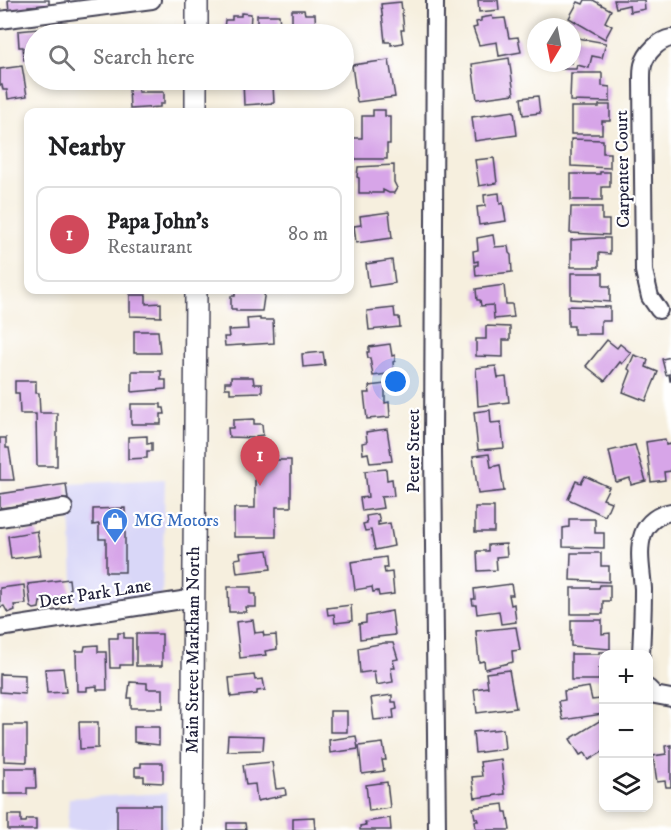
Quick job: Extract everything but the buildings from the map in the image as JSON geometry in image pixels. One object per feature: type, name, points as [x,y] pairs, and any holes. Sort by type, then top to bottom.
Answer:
[{"type":"main road","points":[[197,0],[197,24]]},
{"type":"main road","points":[[196,90],[196,108]]},
{"type":"main road","name":"Main Street Markham North","points":[[192,830],[196,294]]},
{"type":"street","points":[[0,20],[152,0]]},
{"type":"street","name":"Peter Street","points":[[435,0],[433,449],[437,830]]},
{"type":"street","name":"Carpenter Court","points":[[659,310],[650,297],[644,271],[642,80],[643,64],[650,52],[663,40],[671,38]]},
{"type":"street","points":[[0,518],[64,508]]},
{"type":"street","points":[[641,650],[643,591],[640,548],[643,533],[650,521],[671,512]]},
{"type":"street","name":"Deer Park Lane","points":[[0,628],[195,598]]},
{"type":"street","points":[[653,693],[656,696],[671,698]]},
{"type":"shaded area","points":[[165,479],[162,598],[74,605],[69,484]]},
{"type":"shaded area","points":[[167,793],[166,830],[67,830],[69,798]]},
{"type":"place","name":"Papa John's","points":[[260,486]]},
{"type":"place","name":"MG Motors","points":[[115,544]]}]
